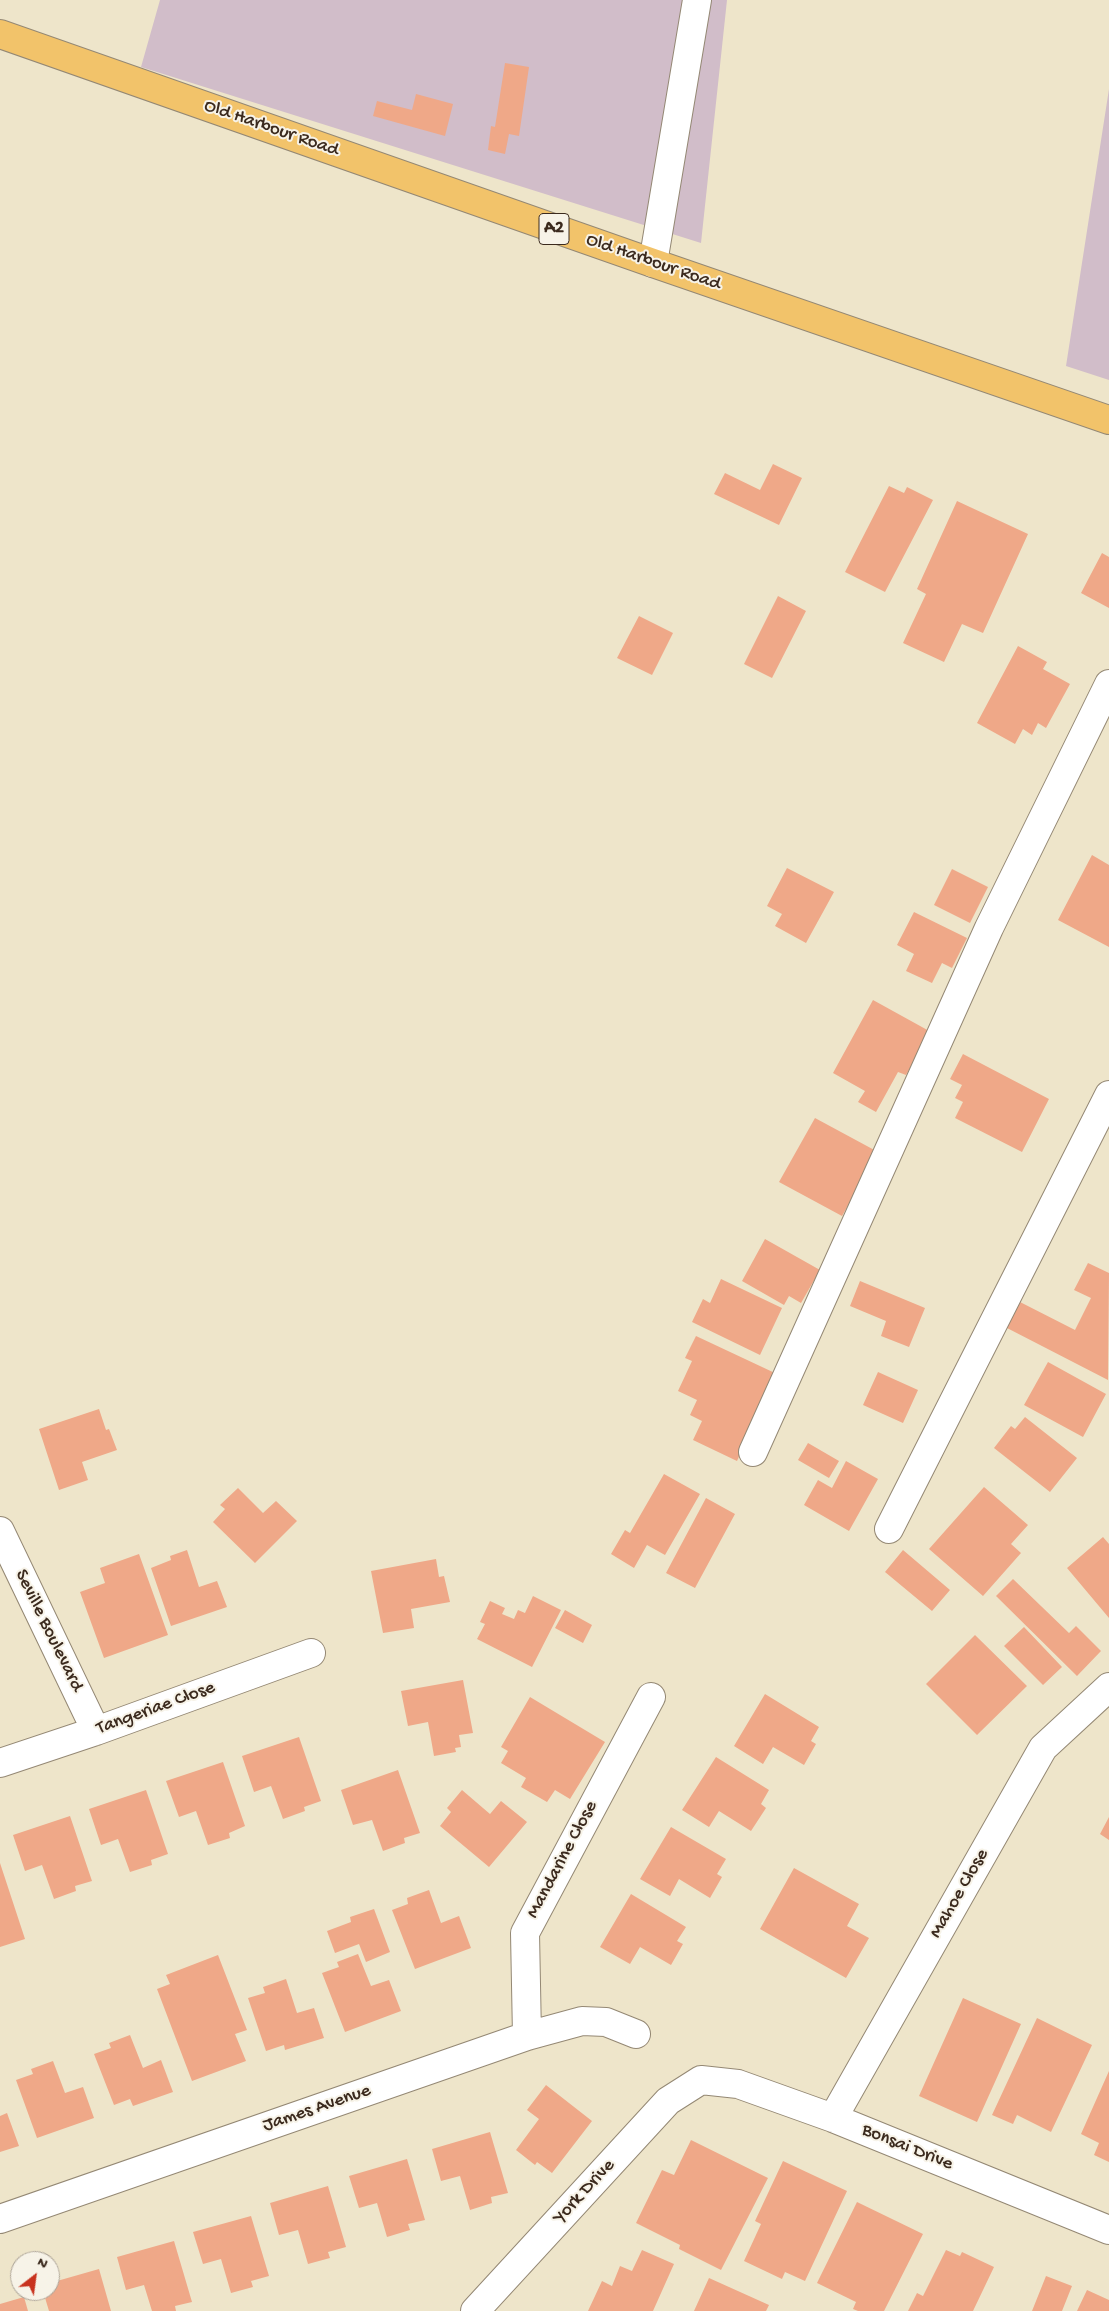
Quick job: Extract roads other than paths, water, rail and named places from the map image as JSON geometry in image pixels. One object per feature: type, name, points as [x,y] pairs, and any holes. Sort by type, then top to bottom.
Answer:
[{"type":"main road","name":"Old Harbour Road","points":[[0,34],[653,263],[1109,420]]},
{"type":"street","points":[[653,263],[697,0]]},
{"type":"street","points":[[753,1452],[989,928],[1109,684]]},
{"type":"street","points":[[889,1529],[1109,1095]]},
{"type":"street","name":"Seville Boulevard","points":[[0,1531],[96,1731]]},
{"type":"street","name":"Tangeriae Close","points":[[0,1762],[96,1731],[311,1653]]},
{"type":"street","name":"Mahoe Close","points":[[834,2118],[1043,1748],[1109,1687]]},
{"type":"street","name":"Mandarine Close","points":[[527,2036],[524,1933],[651,1697]]},
{"type":"street","name":"James Avenue","points":[[0,2219],[527,2036],[582,2021],[606,2022],[636,2034]]},
{"type":"street","name":"Bonsai Drive","points":[[701,2080],[738,2084],[834,2118],[1109,2230]]},
{"type":"street","name":"York Drive","points":[[475,2311],[668,2101],[701,2080]]}]
